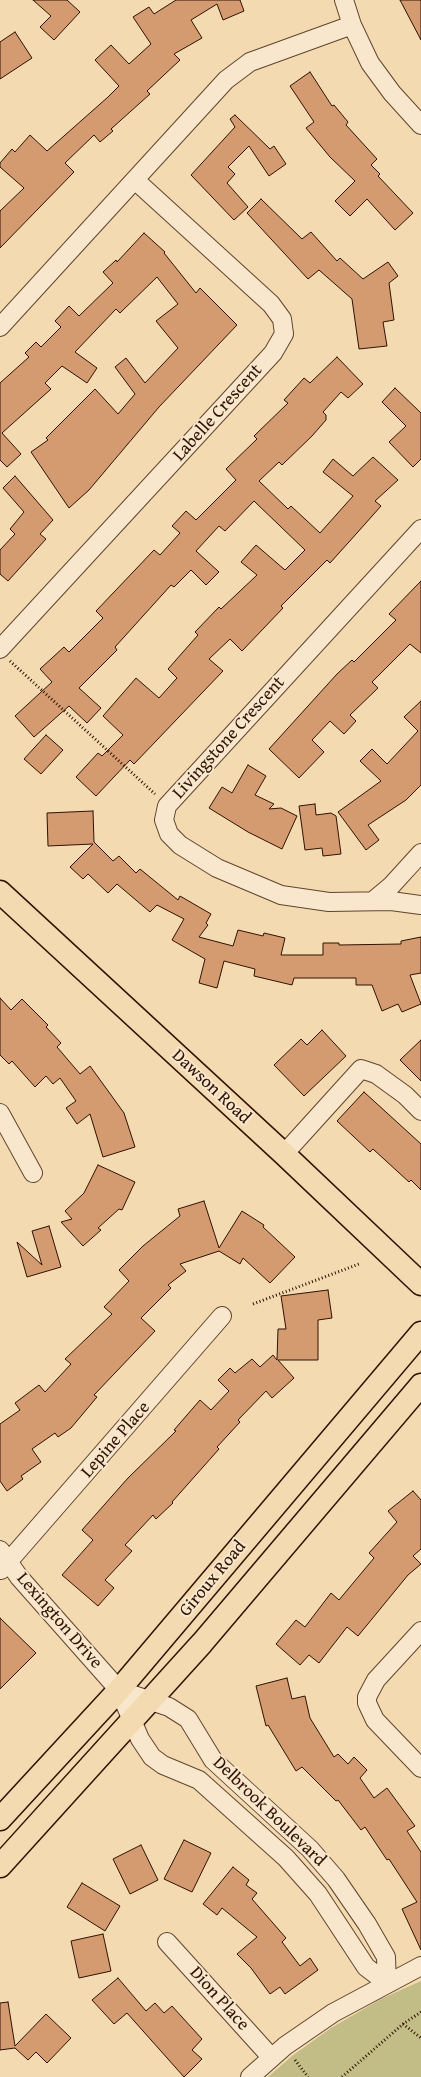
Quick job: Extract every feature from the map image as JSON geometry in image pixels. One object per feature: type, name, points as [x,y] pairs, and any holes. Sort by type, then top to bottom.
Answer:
[{"type":"main road","name":"Dawson Road","points":[[3,900],[284,1154],[421,1284]]},
{"type":"main road","name":"Giroux Road","points":[[0,1819],[119,1690],[421,1333]]},
{"type":"main road","name":"Giroux Road","points":[[0,1866],[150,1702],[421,1385]]},
{"type":"street","points":[[344,0],[361,46],[382,81],[421,125]]},
{"type":"street","points":[[0,328],[226,80],[242,66],[352,25]]},
{"type":"street","name":"Labelle Crescent","points":[[5,655],[273,353],[284,334],[282,319],[271,304],[135,180]]},
{"type":"street","name":"Livingstone Crescent","points":[[421,529],[167,806],[164,816],[169,834],[180,845],[217,868],[255,885],[281,894],[321,901],[391,901],[421,905]]},
{"type":"street","points":[[373,901],[391,886],[421,853]]},
{"type":"street","points":[[284,1154],[361,1069],[376,1074],[405,1095],[421,1111]]},
{"type":"street","points":[[0,1113],[33,1173]]},
{"type":"street","name":"Lepine Place","points":[[3,1561],[222,1316]]},
{"type":"street","name":"Lexington Drive","points":[[3,1561],[119,1690]]},
{"type":"street","points":[[421,1631],[376,1680],[367,1697],[367,1703],[375,1720],[421,1768]]},
{"type":"street","name":"Delbrook Boulevard","points":[[119,1690],[169,1707],[188,1719],[213,1760],[322,1862],[352,1900],[386,1957],[387,1983]]},
{"type":"street","name":"Delbrook Boulevard","points":[[119,1690],[140,1739],[152,1757],[163,1765],[199,1780],[286,1858],[318,1894],[366,1967],[387,1983]]},
{"type":"street","name":"Dion Place","points":[[167,1942],[271,2057]]},
{"type":"street","points":[[250,2077],[271,2057],[333,2013],[421,1966]]},
{"type":"path","points":[[5,655],[157,796]]},
{"type":"path","points":[[253,1304],[359,1264]]},
{"type":"path","points":[[342,2077],[403,2024],[421,2012]]},
{"type":"path","points":[[403,2024],[421,2038]]},
{"type":"path","points":[[293,2058],[308,2077]]},
{"type":"shaded area","points":[[421,1981],[421,2077],[268,2077],[292,2056],[331,2028],[381,1999]]},
{"type":"building","points":[[33,0],[67,0],[80,12],[54,40],[40,27],[51,16]]},
{"type":"building","points":[[176,0],[240,0],[244,11],[223,20],[217,4],[191,20],[202,38],[174,54],[180,60],[147,91],[150,94],[111,129],[113,131],[100,142],[94,135],[65,163],[74,172],[0,248],[0,211],[24,188],[0,167],[0,163],[12,149],[15,152],[30,135],[47,151],[108,97],[119,86],[95,60],[111,45],[129,64],[151,44],[133,17],[149,7],[154,14]]},
{"type":"building","points":[[400,0],[421,0],[421,40]]},
{"type":"building","points":[[15,32],[32,58],[0,79],[0,42]]},
{"type":"building","points":[[310,72],[332,106],[334,105],[348,122],[346,125],[377,159],[371,165],[380,174],[378,176],[413,213],[395,230],[367,199],[350,216],[335,201],[355,181],[330,157],[306,128],[314,122],[290,86]]},
{"type":"building","points":[[235,115],[270,149],[274,146],[286,164],[269,176],[249,146],[228,167],[235,174],[227,183],[248,207],[234,220],[191,175],[235,127],[230,119]]},
{"type":"building","points":[[261,199],[302,239],[311,232],[337,261],[340,258],[363,279],[388,262],[398,276],[389,283],[394,320],[383,322],[387,346],[359,349],[352,299],[319,270],[308,279],[247,213]]},
{"type":"building","points":[[144,233],[165,252],[196,293],[200,288],[237,325],[159,407],[89,490],[69,508],[31,452],[48,440],[46,438],[95,389],[118,414],[135,394],[115,367],[126,358],[145,383],[178,348],[156,321],[178,304],[157,277],[120,313],[116,309],[75,352],[97,368],[87,383],[62,366],[45,383],[51,389],[2,433],[21,454],[7,467],[0,460],[0,383],[29,357],[25,353],[36,342],[41,347],[61,327],[55,321],[69,306],[79,316],[113,283],[103,272],[116,260],[117,262]]},
{"type":"building","points":[[337,357],[363,384],[348,398],[341,392],[323,412],[326,415],[326,420],[312,436],[282,465],[279,462],[259,481],[288,509],[291,506],[320,533],[353,496],[323,472],[333,459],[353,476],[373,457],[398,480],[375,501],[381,506],[330,563],[327,560],[281,606],[283,608],[242,651],[230,639],[209,659],[223,671],[134,764],[130,760],[96,796],[76,777],[98,753],[102,756],[123,735],[103,716],[136,678],[159,698],[177,678],[168,669],[198,635],[195,632],[219,607],[221,609],[257,575],[241,562],[256,545],[285,570],[305,550],[254,501],[225,531],[219,526],[196,551],[219,572],[206,585],[191,570],[174,587],[171,585],[115,647],[117,650],[79,688],[101,708],[87,723],[69,706],[34,737],[15,716],[52,682],[40,669],[64,647],[69,652],[103,618],[96,611],[154,550],[160,555],[180,533],[172,526],[186,511],[196,520],[236,480],[226,469],[257,439],[254,436],[288,403],[284,400],[304,378],[310,383]]},
{"type":"building","points":[[395,388],[421,413],[421,459],[413,467],[389,442],[406,426],[382,402]]},
{"type":"building","points":[[15,476],[53,520],[40,534],[46,539],[8,581],[0,574],[0,550],[15,534],[10,529],[24,512],[3,488]]},
{"type":"building","points":[[421,581],[421,653],[410,644],[372,682],[378,688],[350,715],[356,721],[344,734],[330,721],[312,740],[324,752],[299,778],[269,749],[337,674],[352,660],[354,662],[396,620],[389,614]]},
{"type":"building","points":[[421,701],[421,785],[406,800],[368,825],[379,840],[366,850],[338,812],[381,781],[360,761],[372,749],[387,764],[418,731],[404,717]]},
{"type":"building","points":[[46,735],[63,750],[41,774],[24,759]]},
{"type":"building","points":[[248,765],[266,776],[255,795],[274,804],[269,809],[281,808],[297,816],[282,849],[248,832],[209,808],[222,787],[232,793]]},
{"type":"building","points":[[315,804],[316,815],[331,813],[336,816],[341,854],[323,856],[322,848],[305,850],[299,806]]},
{"type":"building","points":[[93,811],[94,842],[113,861],[119,856],[136,873],[140,869],[178,900],[180,896],[211,914],[206,923],[208,925],[199,937],[233,946],[238,930],[263,936],[264,933],[285,938],[281,955],[323,955],[323,943],[339,943],[339,945],[401,944],[401,941],[421,937],[421,973],[410,975],[421,1004],[402,1012],[398,1004],[382,1011],[372,985],[356,985],[356,978],[294,978],[292,985],[254,976],[255,969],[224,961],[217,988],[199,983],[205,959],[172,940],[184,919],[157,905],[150,912],[117,884],[108,893],[88,874],[83,879],[70,867],[93,844],[48,846],[47,813]]},
{"type":"building","points":[[0,998],[11,1010],[22,999],[48,1025],[46,1027],[61,1043],[57,1047],[80,1074],[90,1066],[124,1113],[135,1147],[103,1157],[90,1114],[77,1124],[66,1108],[76,1101],[60,1078],[53,1084],[46,1076],[35,1087],[12,1061],[9,1064],[0,1055]]},
{"type":"building","points":[[322,1030],[346,1056],[304,1096],[274,1065],[301,1039],[307,1045]]},
{"type":"building","points":[[421,1040],[421,1081],[400,1060]]},
{"type":"building","points":[[364,1092],[421,1144],[421,1190],[411,1180],[409,1182],[373,1149],[370,1152],[337,1121]]},
{"type":"building","points":[[98,1165],[135,1182],[122,1210],[119,1209],[98,1228],[101,1230],[83,1246],[61,1222],[72,1219],[65,1211],[84,1193]]},
{"type":"building","points":[[204,1201],[219,1248],[242,1211],[264,1225],[263,1227],[295,1257],[270,1283],[243,1258],[240,1264],[219,1251],[180,1264],[186,1271],[168,1285],[171,1288],[141,1318],[155,1331],[94,1395],[97,1397],[71,1428],[58,1437],[55,1433],[32,1449],[41,1462],[21,1476],[23,1479],[7,1491],[0,1481],[0,1424],[20,1410],[15,1403],[39,1385],[45,1392],[71,1364],[65,1359],[112,1314],[104,1307],[129,1281],[119,1270],[143,1246],[180,1216],[178,1209]]},
{"type":"building","points":[[49,1226],[61,1267],[27,1277],[17,1242],[42,1265],[32,1231]]},
{"type":"building","points":[[328,1290],[332,1318],[318,1320],[318,1360],[278,1360],[294,1378],[272,1398],[266,1391],[238,1420],[240,1422],[217,1447],[219,1449],[173,1503],[156,1519],[153,1515],[125,1545],[132,1551],[105,1580],[114,1588],[98,1606],[62,1575],[93,1540],[82,1530],[128,1478],[176,1431],[174,1430],[200,1400],[211,1410],[229,1391],[218,1380],[230,1368],[235,1373],[252,1359],[260,1367],[273,1355],[277,1360],[278,1329],[286,1329],[281,1296]]},
{"type":"building","points":[[413,1491],[421,1500],[421,1549],[413,1556],[421,1564],[408,1575],[358,1636],[347,1627],[319,1663],[309,1655],[300,1665],[276,1644],[296,1620],[305,1627],[331,1593],[339,1600],[374,1558],[369,1553],[397,1522],[388,1511]]},
{"type":"building","points":[[0,1618],[36,1653],[0,1689]]},
{"type":"building","points":[[287,1678],[292,1699],[305,1696],[310,1718],[334,1757],[338,1754],[348,1764],[354,1757],[367,1770],[360,1778],[374,1798],[387,1788],[415,1826],[407,1831],[421,1852],[421,1950],[402,1909],[417,1902],[389,1859],[387,1860],[365,1827],[361,1830],[338,1800],[336,1801],[302,1767],[296,1771],[268,1725],[266,1726],[256,1686]]},
{"type":"building","points":[[184,1840],[211,1853],[192,1892],[164,1879]]},
{"type":"building","points":[[141,1845],[158,1880],[130,1894],[113,1859]]},
{"type":"building","points":[[233,1867],[249,1880],[246,1885],[257,1893],[252,1899],[286,1938],[282,1942],[300,1966],[310,1958],[318,1970],[285,1994],[280,1987],[270,1994],[251,1968],[237,1954],[257,1937],[222,1908],[217,1915],[203,1904]]},
{"type":"building","points":[[82,1883],[120,1906],[105,1931],[67,1907]]},
{"type":"building","points":[[103,1934],[111,1971],[79,1978],[71,1941]]},
{"type":"building","points":[[118,1978],[146,2011],[155,2003],[164,2013],[172,2006],[202,2039],[192,2050],[202,2059],[184,2077],[127,2013],[114,2024],[92,2000]]},
{"type":"building","points":[[8,2002],[15,2046],[46,2014],[71,2038],[47,2063],[36,2052],[28,2060],[15,2048],[0,2050],[0,2003]]}]
